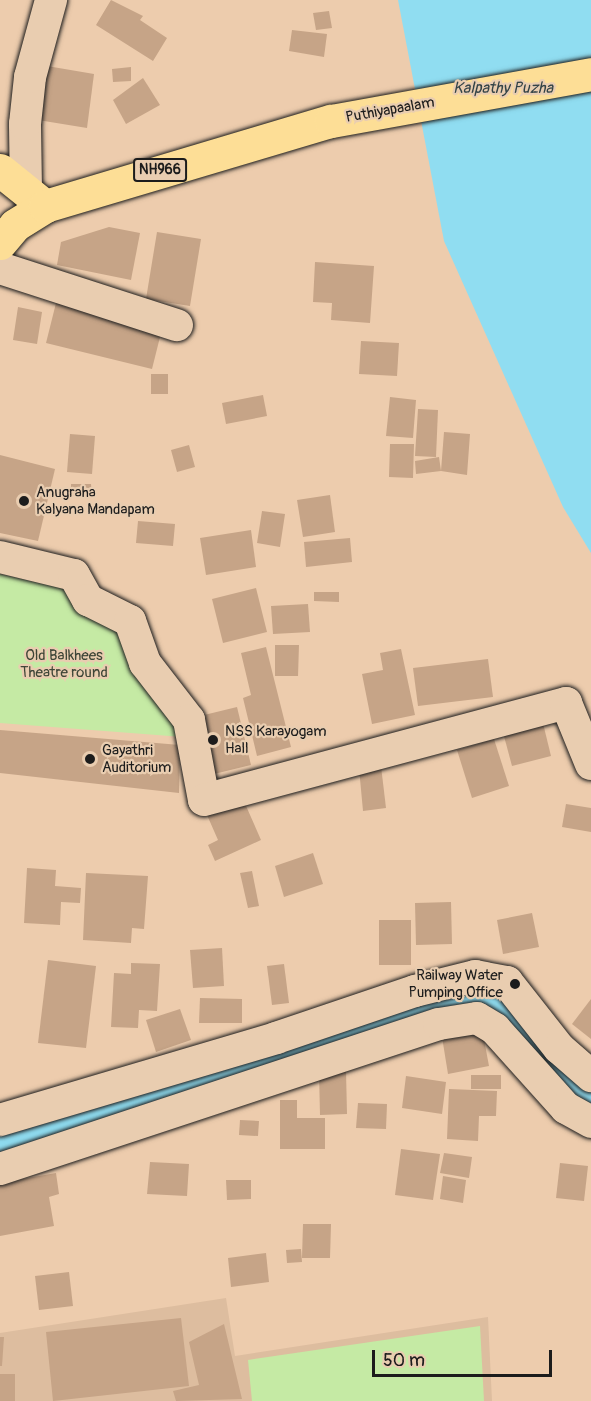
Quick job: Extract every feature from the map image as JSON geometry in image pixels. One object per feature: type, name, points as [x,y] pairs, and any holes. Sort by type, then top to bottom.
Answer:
[{"type":"main road","name":"Puthiyapaalam","points":[[36,198],[331,121],[591,74]]},
{"type":"main road","points":[[0,170],[36,198]]},
{"type":"main road","name":"NH966","points":[[0,243],[36,198]]},
{"type":"street","points":[[36,198],[25,124],[30,77],[51,0]]},
{"type":"street","points":[[0,268],[177,325]]},
{"type":"street","points":[[0,557],[74,575],[88,600],[130,621],[145,663],[189,720],[204,800],[566,703],[591,764]]},
{"type":"street","points":[[0,1120],[276,1038],[415,991],[476,976],[507,982],[559,1048],[591,1076]]},
{"type":"street","points":[[0,1169],[439,1024],[477,1018],[495,1029],[566,1108],[591,1122]]},
{"type":"shaded area","points":[[226,1298],[235,1356],[488,1317],[492,1401],[0,1401],[0,1333]]},
{"type":"green space","name":"Old Balkhees Theatre round","points":[[0,574],[74,591],[127,631],[183,737],[0,723]]},
{"type":"green space","points":[[480,1326],[484,1401],[252,1401],[248,1360]]},
{"type":"water","name":"Kalpathy Puzha","points":[[398,0],[591,0],[591,553],[563,507],[444,241]]},
{"type":"building","points":[[111,0],[143,16],[140,20],[167,38],[153,61],[96,25]]},
{"type":"building","points":[[329,11],[332,28],[316,30],[313,13]]},
{"type":"building","points":[[292,30],[327,34],[324,57],[289,51]]},
{"type":"building","points":[[47,66],[94,74],[87,128],[38,120]]},
{"type":"building","points":[[131,67],[131,81],[113,82],[112,69]]},
{"type":"building","points":[[143,78],[160,105],[126,124],[113,100]]},
{"type":"building","points":[[109,227],[140,233],[131,280],[57,265],[61,242]]},
{"type":"building","points":[[157,232],[201,239],[190,306],[146,299]]},
{"type":"building","points":[[315,262],[374,266],[370,323],[331,320],[332,303],[313,302]]},
{"type":"building","points":[[56,303],[162,329],[152,369],[46,343]]},
{"type":"building","points":[[18,307],[42,312],[37,344],[13,340]]},
{"type":"building","points":[[361,341],[399,343],[397,376],[359,374]]},
{"type":"building","points":[[151,374],[168,374],[168,394],[151,394]]},
{"type":"building","points":[[263,395],[267,416],[226,424],[222,403]]},
{"type":"building","points":[[390,397],[416,400],[413,438],[386,436]]},
{"type":"building","points":[[418,409],[438,410],[436,457],[415,456]]},
{"type":"building","points":[[444,432],[470,434],[467,475],[441,471]]},
{"type":"building","points":[[70,434],[95,436],[92,474],[67,472]]},
{"type":"building","points":[[390,444],[414,444],[413,478],[389,477]]},
{"type":"building","points":[[189,445],[195,467],[177,472],[171,450]]},
{"type":"building","name":"Anugraha Kalyana Mandapam","points":[[0,455],[55,469],[38,541],[0,533]]},
{"type":"building","points":[[439,457],[441,471],[416,474],[415,461]]},
{"type":"building","points":[[71,484],[91,484],[92,495],[71,496]]},
{"type":"building","points":[[330,495],[335,532],[303,537],[297,500]]},
{"type":"building","points":[[262,511],[285,514],[280,547],[257,543]]},
{"type":"building","points":[[138,521],[175,524],[173,546],[136,543]]},
{"type":"building","points":[[251,530],[256,567],[206,575],[200,538]]},
{"type":"building","points":[[350,538],[352,562],[306,567],[304,542]]},
{"type":"building","points":[[256,588],[267,632],[223,643],[212,599]]},
{"type":"building","points":[[314,592],[339,592],[339,602],[314,601]]},
{"type":"building","points":[[308,604],[310,632],[273,634],[271,606]]},
{"type":"building","points":[[275,645],[299,645],[298,676],[275,676]]},
{"type":"building","points":[[266,647],[291,747],[257,756],[243,698],[251,695],[241,653]]},
{"type":"building","points":[[401,649],[415,715],[372,724],[362,674],[383,670],[380,653]]},
{"type":"building","points":[[488,659],[493,697],[418,706],[413,668]]},
{"type":"building","points":[[237,707],[251,765],[214,774],[200,716]]},
{"type":"building","points":[[541,715],[551,756],[512,766],[501,725]]},
{"type":"building","name":"Gayathri Auditorium","points":[[0,730],[180,745],[179,793],[0,773]]},
{"type":"building","points":[[494,739],[509,786],[472,798],[457,750]]},
{"type":"building","points":[[381,766],[386,808],[363,811],[359,768]]},
{"type":"building","points":[[243,799],[261,840],[215,861],[208,845],[218,840],[207,815]]},
{"type":"building","points":[[566,804],[591,808],[591,832],[562,827]]},
{"type":"building","points":[[313,853],[323,884],[284,897],[275,866]]},
{"type":"building","points":[[27,868],[56,870],[55,886],[81,888],[80,903],[61,902],[60,925],[24,923]]},
{"type":"building","points":[[252,871],[259,906],[248,908],[240,873]]},
{"type":"building","points":[[86,873],[148,876],[144,929],[132,928],[131,943],[83,940]]},
{"type":"building","points":[[451,902],[452,944],[416,945],[415,903]]},
{"type":"building","points":[[532,913],[539,947],[503,954],[497,920]]},
{"type":"building","points":[[379,920],[411,920],[411,965],[379,965]]},
{"type":"building","points":[[222,948],[224,986],[193,988],[190,950]]},
{"type":"building","points":[[48,960],[96,966],[86,1048],[38,1043]]},
{"type":"building","points":[[131,963],[160,964],[157,1011],[139,1010],[138,1028],[111,1027],[114,973],[131,974]]},
{"type":"building","points":[[284,964],[289,1003],[272,1005],[267,966]]},
{"type":"building","points":[[200,998],[242,999],[242,1023],[199,1023]]},
{"type":"building","points":[[591,999],[591,1039],[572,1024]]},
{"type":"building","points":[[180,1009],[191,1040],[156,1052],[146,1020]]},
{"type":"building","points":[[482,1029],[489,1066],[448,1074],[442,1037]]},
{"type":"building","points":[[346,1071],[347,1114],[320,1115],[319,1072]]},
{"type":"building","points":[[471,1075],[501,1075],[501,1089],[471,1089]]},
{"type":"building","points":[[406,1076],[446,1082],[442,1114],[402,1108]]},
{"type":"building","points":[[449,1089],[497,1091],[496,1116],[479,1116],[478,1141],[447,1139]]},
{"type":"building","points":[[280,1100],[297,1100],[297,1118],[325,1118],[325,1149],[280,1149]]},
{"type":"building","points":[[358,1103],[387,1104],[386,1129],[356,1128]]},
{"type":"building","points":[[240,1120],[259,1121],[258,1136],[239,1135]]},
{"type":"building","points":[[401,1149],[440,1154],[433,1200],[395,1195]]},
{"type":"building","points":[[444,1153],[472,1157],[469,1178],[440,1173]]},
{"type":"building","points":[[150,1162],[189,1164],[187,1196],[147,1194]]},
{"type":"building","points":[[560,1163],[588,1166],[584,1201],[556,1198]]},
{"type":"building","points":[[56,1173],[59,1194],[49,1197],[54,1226],[0,1236],[0,1183]]},
{"type":"building","points":[[443,1176],[466,1180],[463,1203],[440,1199]]},
{"type":"building","points":[[226,1180],[251,1180],[251,1199],[227,1200]]},
{"type":"building","points":[[303,1224],[331,1224],[330,1258],[302,1258]]},
{"type":"building","points":[[301,1249],[302,1262],[287,1263],[286,1250]]},
{"type":"building","points":[[266,1253],[269,1282],[231,1287],[228,1258]]},
{"type":"building","points":[[69,1272],[73,1306],[39,1310],[35,1276]]},
{"type":"building","points":[[181,1318],[189,1386],[53,1401],[46,1332]]},
{"type":"building","points":[[224,1324],[242,1399],[176,1401],[173,1391],[199,1385],[189,1342]]},
{"type":"building","points":[[0,1337],[4,1337],[2,1366],[0,1366]]},
{"type":"building","points":[[0,1374],[15,1374],[15,1401],[0,1401]]},
{"type":"waterway","points":[[0,1139],[249,1069],[406,1009],[481,991],[499,997],[535,1053],[561,1083],[591,1099]]},
{"type":"place","name":"Anugraha Kalyana Mandapam","points":[[24,501]]},
{"type":"place","name":"NSS Karayogam Hall","points":[[213,740]]},
{"type":"place","name":"Gayathri Auditorium","points":[[90,759]]},
{"type":"place","name":"Railway Water Pumping Office","points":[[515,984]]}]
